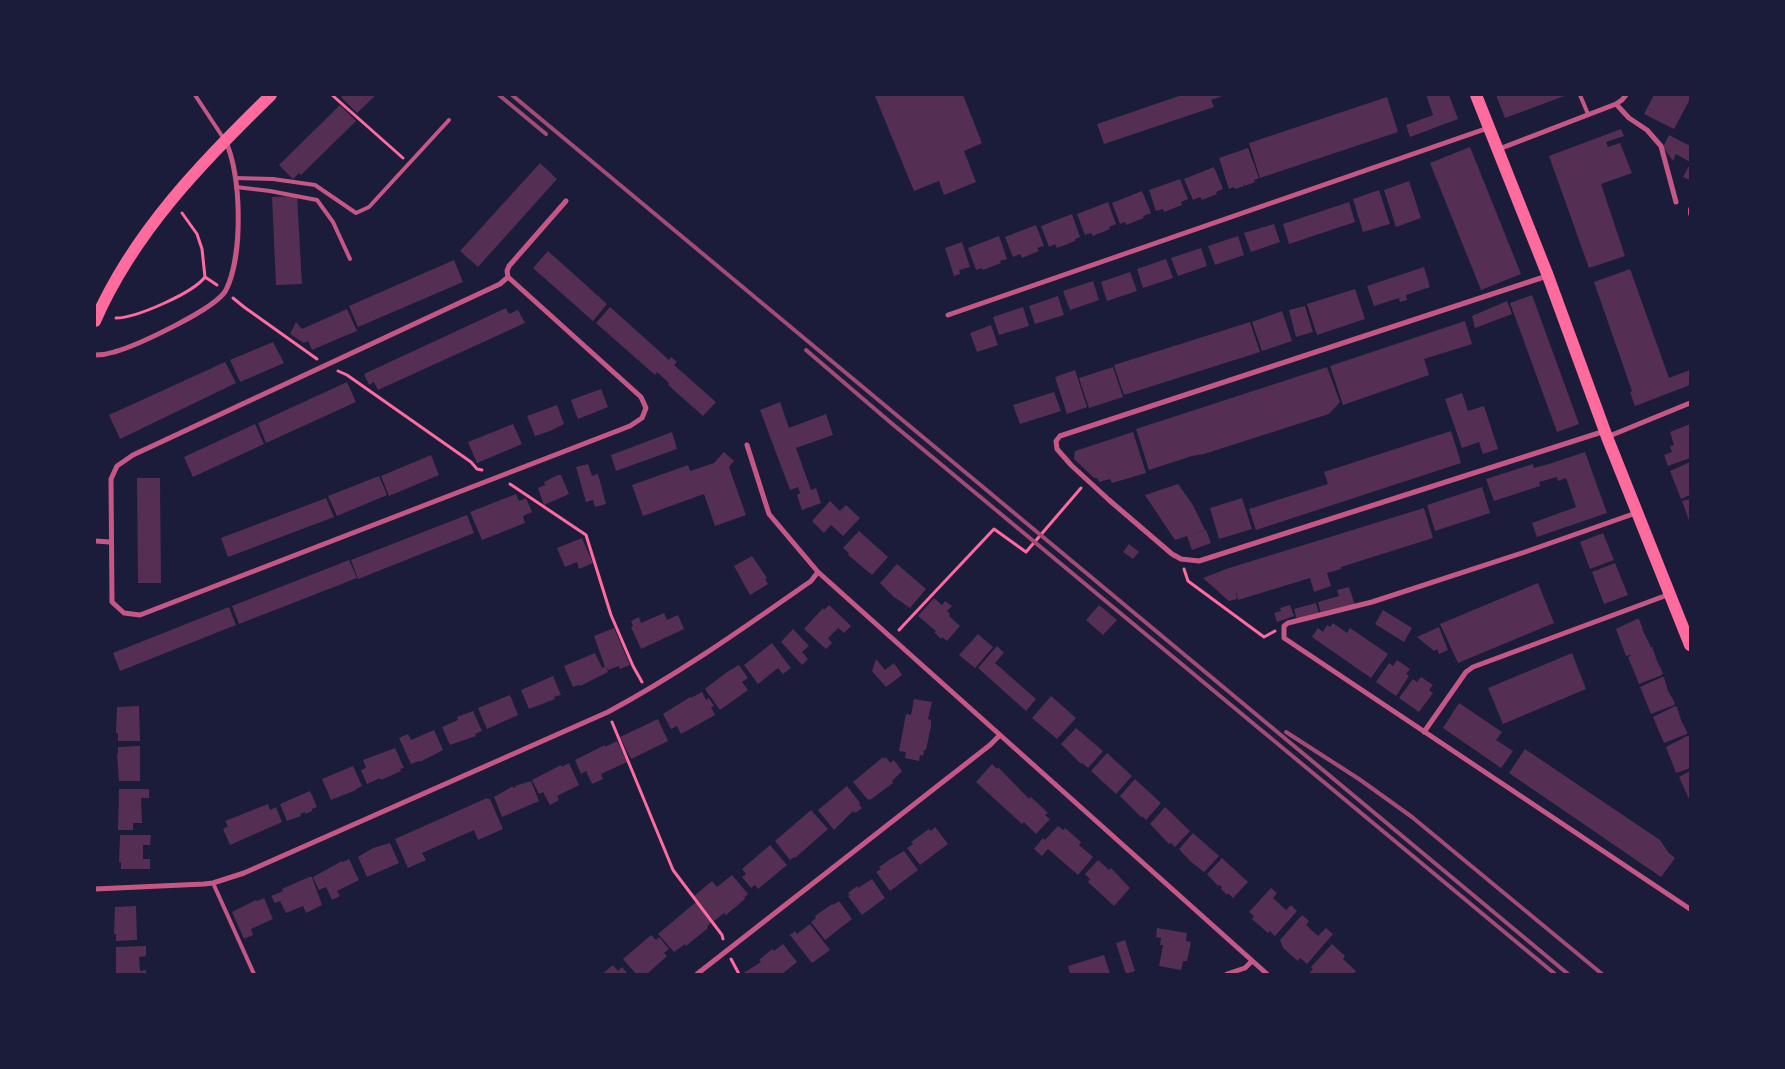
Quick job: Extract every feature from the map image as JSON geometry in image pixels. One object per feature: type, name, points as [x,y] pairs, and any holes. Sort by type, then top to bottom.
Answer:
[{"type":"main road","points":[[95,321],[113,285],[153,223],[187,181],[271,95]]},
{"type":"main road","points":[[1476,95],[1548,276],[1606,434],[1690,644]]},
{"type":"street","points":[[1498,149],[1616,104],[1626,95]]},
{"type":"street","points":[[1616,104],[1629,118],[1647,130],[1661,146],[1676,202]]},
{"type":"street","points":[[948,315],[1489,127]]},
{"type":"street","points":[[95,355],[113,353],[146,340],[212,304],[226,291],[236,251],[239,215],[234,163],[225,140]]},
{"type":"street","points":[[508,277],[500,284],[132,455],[117,466],[111,479],[110,542],[112,602],[124,613],[140,615],[630,426],[642,418],[646,408],[641,397],[508,277],[507,271],[509,266],[566,202]]},
{"type":"street","points":[[1548,276],[1060,436],[1056,440],[1056,449],[1109,500],[1172,554],[1181,559],[1198,561],[1606,434],[1690,403]]},
{"type":"street","points":[[747,445],[768,514],[818,572],[1267,974]]},
{"type":"street","points":[[1637,512],[1525,552],[1372,602],[1288,623],[1284,626],[1284,638],[1690,909]]},
{"type":"street","points":[[95,541],[110,542]]},
{"type":"street","points":[[95,889],[213,883],[244,873],[608,712],[648,690],[811,581],[818,572]]},
{"type":"street","points":[[1424,732],[1466,672],[1473,667],[1670,594]]},
{"type":"street","points":[[697,974],[982,752],[1000,735]]},
{"type":"street","points":[[1227,974],[1245,968],[1252,961]]},
{"type":"lane","points":[[195,95],[225,140]]},
{"type":"lane","points":[[1580,95],[1588,114]]},
{"type":"lane","points":[[235,178],[273,179],[315,185],[356,214],[370,207],[449,120]]},
{"type":"lane","points":[[236,187],[317,200],[332,222],[350,260]]},
{"type":"lane","points":[[1690,209],[1690,214]]},
{"type":"lane","points":[[213,883],[254,974]]},
{"type":"path","points":[[332,95],[409,163]]},
{"type":"path","points":[[116,318],[124,318],[149,310],[199,284],[205,277],[202,249],[197,234],[182,212]]},
{"type":"path","points":[[205,277],[325,364],[347,375],[471,462],[477,469],[498,476],[586,536],[611,615],[633,666],[648,690]]},
{"type":"path","points":[[903,625],[994,530],[1026,552],[1082,487]]},
{"type":"path","points":[[1188,581],[1264,637]]},
{"type":"path","points":[[608,712],[673,870],[722,935],[727,951],[739,974]]},
{"type":"building","points":[[344,95],[376,95],[357,113],[341,97]]},
{"type":"building","points":[[963,95],[982,143],[964,151],[976,182],[944,195],[939,181],[914,191],[875,96]]},
{"type":"building","points":[[1182,95],[1225,95],[1211,100],[1214,107],[1104,144],[1097,124]]},
{"type":"building","points":[[1426,95],[1449,95],[1458,119],[1410,137],[1406,125],[1433,115]]},
{"type":"building","points":[[1496,95],[1567,95],[1505,118]]},
{"type":"building","points":[[1654,95],[1690,95],[1690,99],[1674,129],[1644,114]]},
{"type":"building","points":[[1387,97],[1398,132],[1260,178],[1249,143]]},
{"type":"building","points":[[340,105],[356,121],[301,175],[299,173],[293,179],[279,165]]},
{"type":"building","points":[[1621,129],[1624,136],[1606,142],[1608,147],[1620,143],[1632,173],[1601,184],[1625,256],[1589,268],[1549,156]]},
{"type":"building","points":[[1669,135],[1690,146],[1690,162],[1676,154],[1673,161],[1663,147]]},
{"type":"building","points":[[1470,147],[1521,274],[1481,290],[1430,163]]},
{"type":"building","points":[[1248,148],[1259,178],[1245,186],[1244,183],[1244,186],[1229,189],[1219,158]]},
{"type":"building","points":[[540,163],[557,179],[478,267],[460,251]]},
{"type":"building","points":[[1690,164],[1690,180],[1683,177]]},
{"type":"building","points":[[1214,167],[1223,189],[1216,192],[1217,194],[1202,200],[1200,197],[1193,200],[1184,179]]},
{"type":"building","points":[[1180,179],[1188,199],[1181,202],[1182,205],[1164,212],[1163,209],[1156,211],[1149,190]]},
{"type":"building","points":[[1409,181],[1421,218],[1396,227],[1384,190]]},
{"type":"building","points":[[1379,190],[1390,224],[1363,232],[1353,199]]},
{"type":"building","points":[[1142,191],[1151,213],[1126,225],[1125,222],[1120,224],[1112,203]]},
{"type":"building","points":[[297,196],[302,284],[276,285],[272,197]]},
{"type":"building","points":[[1108,202],[1116,224],[1109,227],[1110,229],[1093,236],[1091,233],[1085,235],[1077,214]]},
{"type":"building","points":[[1349,202],[1355,222],[1289,244],[1283,224]]},
{"type":"building","points":[[1072,214],[1080,237],[1057,248],[1055,244],[1049,247],[1041,226]]},
{"type":"building","points":[[1274,224],[1280,242],[1251,252],[1244,233]]},
{"type":"building","points":[[1036,225],[1044,246],[1037,248],[1039,251],[1022,258],[1020,254],[1013,257],[1005,237]]},
{"type":"building","points":[[999,236],[1007,259],[983,270],[982,268],[976,270],[968,248]]},
{"type":"building","points":[[1238,236],[1244,255],[1215,265],[1208,246]]},
{"type":"building","points":[[962,242],[970,267],[959,270],[960,274],[954,276],[945,248]]},
{"type":"building","points":[[1201,248],[1207,266],[1178,276],[1171,258]]},
{"type":"building","points":[[548,251],[607,304],[593,321],[533,268]]},
{"type":"building","points":[[1166,259],[1173,278],[1143,288],[1137,269]]},
{"type":"building","points":[[454,260],[463,282],[358,327],[349,306]]},
{"type":"building","points":[[1424,267],[1430,287],[1406,295],[1407,300],[1400,302],[1399,298],[1374,306],[1367,286]]},
{"type":"building","points":[[1630,269],[1669,378],[1690,370],[1690,385],[1635,406],[1630,392],[1632,391],[1594,282]]},
{"type":"building","points":[[1130,272],[1137,291],[1107,301],[1101,282]]},
{"type":"building","points":[[1093,281],[1099,300],[1070,310],[1063,291]]},
{"type":"building","points":[[1355,289],[1365,319],[1317,335],[1307,304]]},
{"type":"building","points":[[1532,295],[1579,424],[1557,432],[1510,303]]},
{"type":"building","points":[[1058,296],[1064,315],[1035,324],[1029,306]]},
{"type":"building","points":[[1507,301],[1512,314],[1475,328],[1472,316]]},
{"type":"building","points":[[1305,306],[1313,332],[1296,337],[1289,310]]},
{"type":"building","points":[[610,307],[669,360],[671,357],[677,362],[674,365],[716,402],[703,416],[668,385],[669,383],[657,372],[655,375],[596,323]]},
{"type":"building","points":[[1023,307],[1029,326],[999,335],[993,317]]},
{"type":"building","points":[[506,308],[509,314],[518,310],[525,323],[378,390],[374,382],[369,385],[364,374]]},
{"type":"building","points":[[347,309],[357,331],[312,350],[308,341],[304,343],[290,334],[296,322],[302,329]]},
{"type":"building","points":[[1282,311],[1292,341],[1262,351],[1252,322]]},
{"type":"building","points":[[1465,321],[1472,344],[1424,359],[1429,375],[1343,405],[1330,366]]},
{"type":"building","points":[[1250,322],[1260,352],[1124,395],[1114,365]]},
{"type":"building","points":[[991,325],[998,345],[977,352],[970,333]]},
{"type":"building","points":[[273,342],[284,363],[240,382],[230,360]]},
{"type":"building","points":[[225,362],[236,383],[120,439],[109,415]]},
{"type":"building","points":[[1113,367],[1123,397],[1089,408],[1079,378]]},
{"type":"building","points":[[1327,367],[1340,402],[1329,414],[1149,470],[1136,429]]},
{"type":"building","points":[[1075,370],[1087,407],[1067,414],[1055,377]]},
{"type":"building","points":[[347,382],[356,402],[266,443],[258,423]]},
{"type":"building","points":[[601,389],[608,407],[578,419],[571,400]]},
{"type":"building","points":[[1054,392],[1061,411],[1020,424],[1013,405]]},
{"type":"building","points":[[1462,393],[1468,411],[1484,406],[1498,449],[1483,454],[1479,442],[1462,448],[1445,399]]},
{"type":"building","points":[[780,402],[789,428],[826,414],[833,435],[796,448],[811,490],[816,488],[821,503],[802,510],[797,495],[800,493],[798,487],[790,490],[760,410]]},
{"type":"building","points":[[557,405],[564,424],[535,436],[527,416]]},
{"type":"building","points":[[255,424],[264,444],[193,477],[184,457]]},
{"type":"building","points":[[513,424],[522,444],[477,463],[468,442]]},
{"type":"building","points":[[1690,424],[1690,458],[1668,466],[1664,455],[1672,452],[1670,446],[1674,445],[1670,432]]},
{"type":"building","points":[[1451,431],[1461,463],[1256,530],[1249,509],[1328,484],[1324,472]]},
{"type":"building","points":[[672,432],[677,449],[616,471],[611,455]]},
{"type":"building","points":[[1133,432],[1146,473],[1112,483],[1110,479],[1099,482],[1097,478],[1094,478],[1074,459],[1075,451]]},
{"type":"building","points":[[724,452],[734,461],[729,467],[746,515],[715,526],[704,494],[643,516],[632,485],[688,465],[690,471],[714,463]]},
{"type":"building","points":[[1585,452],[1607,513],[1537,537],[1532,523],[1576,507],[1566,478],[1558,481],[1557,477],[1539,482],[1540,486],[1494,501],[1486,479],[1533,464],[1534,468]]},
{"type":"building","points":[[431,455],[439,475],[389,496],[381,476]]},
{"type":"building","points":[[1690,462],[1690,495],[1681,499],[1670,471]]},
{"type":"building","points":[[588,464],[592,476],[598,474],[606,504],[595,507],[593,500],[586,502],[576,467]]},
{"type":"building","points":[[561,475],[569,494],[544,505],[538,488],[545,485],[544,482]]},
{"type":"building","points":[[379,476],[387,495],[337,516],[328,496]]},
{"type":"building","points":[[137,478],[160,478],[161,583],[138,583]]},
{"type":"building","points":[[1178,484],[1193,505],[1205,530],[1175,540],[1145,495]]},
{"type":"building","points":[[1482,487],[1490,513],[1435,531],[1427,505]]},
{"type":"building","points":[[516,494],[519,501],[526,498],[532,512],[523,516],[525,523],[482,540],[470,512]]},
{"type":"building","points":[[326,498],[334,517],[228,557],[221,538]]},
{"type":"building","points":[[1242,498],[1252,529],[1219,539],[1210,508]]},
{"type":"building","points":[[1690,499],[1690,523],[1682,501]]},
{"type":"building","points":[[830,501],[840,511],[846,505],[860,518],[843,536],[831,525],[824,533],[812,521]]},
{"type":"building","points":[[1424,508],[1433,538],[1327,573],[1331,586],[1314,592],[1310,578],[1238,600],[1235,589],[1237,599],[1229,601],[1203,578],[1229,568]]},
{"type":"building","points":[[467,515],[474,533],[358,579],[351,560]]},
{"type":"building","points":[[1206,530],[1211,543],[1192,550],[1187,536]]},
{"type":"building","points":[[859,531],[888,557],[872,575],[848,555],[849,553],[843,548]]},
{"type":"building","points":[[1603,533],[1614,560],[1590,569],[1580,542]]},
{"type":"building","points":[[582,538],[593,563],[579,569],[577,562],[565,567],[557,548]]},
{"type":"building","points":[[1129,544],[1139,552],[1133,559],[1123,552]]},
{"type":"building","points":[[752,556],[767,578],[765,579],[768,584],[750,595],[734,566]]},
{"type":"building","points":[[349,560],[357,578],[239,624],[232,606]]},
{"type":"building","points":[[1615,563],[1628,595],[1604,604],[1592,572]]},
{"type":"building","points":[[897,564],[926,589],[910,608],[894,597],[880,583]]},
{"type":"building","points":[[1538,583],[1554,623],[1458,663],[1440,624]]},
{"type":"building","points":[[1349,587],[1355,605],[1321,614],[1318,602],[1339,596],[1337,590]]},
{"type":"building","points":[[934,598],[942,605],[945,601],[952,606],[947,611],[950,614],[949,616],[960,626],[947,641],[942,637],[941,639],[934,632],[936,631],[918,616]]},
{"type":"building","points":[[1316,603],[1319,614],[1297,620],[1294,609]]},
{"type":"building","points":[[829,605],[851,626],[844,633],[838,628],[828,638],[832,643],[826,649],[804,629],[823,608],[824,610]]},
{"type":"building","points":[[1099,605],[1117,620],[1103,635],[1086,620]]},
{"type":"building","points":[[1290,605],[1294,616],[1277,622],[1274,613],[1281,611],[1280,608]]},
{"type":"building","points":[[229,607],[236,625],[120,671],[113,653]]},
{"type":"building","points":[[1383,610],[1412,628],[1404,642],[1375,624]]},
{"type":"building","points":[[664,613],[667,620],[678,615],[684,629],[641,649],[631,627],[633,626],[631,621],[639,617],[641,623]]},
{"type":"building","points":[[1639,619],[1663,673],[1639,684],[1628,657],[1631,656],[1626,656],[1616,629]]},
{"type":"building","points":[[1333,623],[1347,633],[1350,628],[1388,654],[1371,678],[1312,637],[1318,628],[1323,632],[1327,625],[1330,627]]},
{"type":"building","points":[[1439,627],[1448,650],[1439,654],[1437,649],[1434,651],[1417,637]]},
{"type":"building","points":[[614,628],[630,665],[620,669],[619,666],[608,670],[605,667],[594,636]]},
{"type":"building","points":[[793,629],[809,646],[802,652],[808,659],[802,665],[781,642]]},
{"type":"building","points":[[978,634],[993,647],[975,668],[959,655]]},
{"type":"building","points":[[772,643],[791,668],[783,674],[778,668],[758,684],[744,665]]},
{"type":"building","points":[[997,646],[1004,653],[995,663],[1036,699],[1026,711],[978,668]]},
{"type":"building","points":[[595,653],[602,668],[606,666],[608,672],[580,686],[573,687],[564,666]]},
{"type":"building","points":[[1572,653],[1586,689],[1503,724],[1488,688]]},
{"type":"building","points":[[876,659],[885,670],[894,663],[902,675],[886,687],[872,671]]},
{"type":"building","points":[[1397,660],[1410,669],[1406,674],[1409,676],[1396,696],[1376,682],[1389,663],[1393,666]]},
{"type":"building","points":[[739,665],[748,678],[742,682],[748,690],[720,710],[705,689]]},
{"type":"building","points":[[553,676],[561,695],[529,709],[521,690]]},
{"type":"building","points":[[1421,677],[1433,685],[1429,690],[1433,693],[1419,712],[1399,698],[1413,679],[1417,682]]},
{"type":"building","points":[[1664,677],[1668,691],[1675,703],[1651,714],[1640,687]]},
{"type":"building","points":[[702,692],[706,700],[709,698],[714,706],[711,707],[715,715],[681,734],[677,726],[671,729],[663,714],[690,697]]},
{"type":"building","points":[[510,695],[518,715],[487,729],[478,708]]},
{"type":"building","points":[[1051,696],[1076,718],[1057,739],[1032,718]]},
{"type":"building","points":[[914,699],[932,702],[928,719],[931,720],[931,726],[926,750],[924,750],[923,756],[920,755],[919,761],[905,758],[906,752],[899,751],[906,714],[911,715]]},
{"type":"building","points":[[1459,703],[1502,732],[1496,740],[1513,751],[1501,768],[1443,728]]},
{"type":"building","points":[[139,706],[140,741],[118,741],[118,733],[116,733],[117,707]]},
{"type":"building","points":[[1675,706],[1687,734],[1664,743],[1653,717]]},
{"type":"building","points":[[473,711],[482,731],[475,734],[476,736],[450,745],[442,727],[458,720],[457,717]]},
{"type":"building","points":[[658,719],[668,741],[631,759],[620,737]]},
{"type":"building","points":[[1076,728],[1103,751],[1088,768],[1081,764],[1061,744]]},
{"type":"building","points":[[434,730],[443,750],[420,762],[411,764],[399,738],[408,734],[411,740]]},
{"type":"building","points":[[1690,736],[1690,768],[1676,773],[1666,747]]},
{"type":"building","points":[[617,741],[627,762],[601,774],[603,779],[592,784],[586,771],[581,774],[575,760]]},
{"type":"building","points":[[140,746],[140,781],[119,781],[118,747]]},
{"type":"building","points":[[395,748],[404,768],[381,780],[380,778],[367,784],[361,770],[366,768],[363,760]]},
{"type":"building","points":[[1525,749],[1660,840],[1668,852],[1675,858],[1661,877],[1509,773]]},
{"type":"building","points":[[1107,753],[1132,776],[1116,794],[1091,771]]},
{"type":"building","points":[[883,757],[884,759],[886,757],[890,763],[894,760],[902,771],[892,781],[893,783],[868,800],[853,782]]},
{"type":"building","points":[[569,763],[579,785],[557,796],[559,800],[550,805],[543,792],[539,794],[532,780],[561,765],[562,767]]},
{"type":"building","points":[[992,764],[997,769],[998,767],[1029,799],[1031,797],[1048,813],[1045,815],[1050,819],[1036,834],[1024,822],[1022,824],[976,782]]},
{"type":"building","points":[[353,766],[362,786],[331,800],[322,779]]},
{"type":"building","points":[[1690,771],[1690,801],[1679,777]]},
{"type":"building","points":[[1135,779],[1161,803],[1146,820],[1120,796]]},
{"type":"building","points":[[531,781],[539,801],[502,817],[494,797],[513,786],[513,788]]},
{"type":"building","points":[[847,786],[862,808],[855,813],[853,811],[834,830],[818,810]]},
{"type":"building","points":[[119,789],[149,789],[149,798],[141,798],[142,823],[133,823],[133,830],[118,830]]},
{"type":"building","points":[[310,791],[317,807],[312,809],[312,811],[300,814],[301,816],[287,821],[280,804]]},
{"type":"building","points":[[487,798],[490,799],[503,829],[478,840],[474,830],[422,853],[426,860],[408,868],[395,839]]},
{"type":"building","points":[[268,804],[270,810],[276,807],[282,822],[230,845],[223,829],[228,826],[225,821]]},
{"type":"building","points":[[1165,807],[1190,831],[1175,847],[1171,843],[1169,844],[1150,824]]},
{"type":"building","points":[[811,810],[828,829],[795,858],[790,860],[775,841]]},
{"type":"building","points":[[1058,826],[1063,830],[1065,828],[1081,842],[1079,845],[1093,857],[1078,875],[1048,849],[1042,856],[1034,849],[1043,838],[1045,840]]},
{"type":"building","points":[[935,827],[948,844],[920,865],[907,848],[913,844],[911,842]]},
{"type":"building","points":[[1193,833],[1219,856],[1204,872],[1179,849]]},
{"type":"building","points":[[120,835],[151,835],[150,845],[143,845],[143,859],[150,859],[150,869],[121,869],[121,862],[119,862]]},
{"type":"building","points":[[390,843],[399,863],[367,877],[358,857],[373,848]]},
{"type":"building","points":[[770,845],[787,865],[758,889],[755,885],[751,888],[742,877],[746,874],[742,869]]},
{"type":"building","points":[[904,851],[918,870],[890,891],[876,872],[881,869],[879,867]]},
{"type":"building","points":[[1222,858],[1248,882],[1233,898],[1228,893],[1227,895],[1221,889],[1222,887],[1218,886],[1207,874]]},
{"type":"building","points":[[349,859],[359,880],[337,891],[340,896],[332,900],[326,887],[319,890],[313,877]]},
{"type":"building","points":[[1098,860],[1109,870],[1111,868],[1130,888],[1114,906],[1088,882],[1090,879],[1085,874]]},
{"type":"building","points":[[732,875],[748,894],[745,899],[726,915],[724,913],[714,921],[694,896],[712,881],[717,887]]},
{"type":"building","points":[[312,877],[322,905],[306,913],[303,906],[286,913],[280,901],[275,903],[271,896]]},
{"type":"building","points":[[872,879],[885,898],[862,915],[848,896],[850,895],[848,893],[857,886],[858,888]]},
{"type":"building","points":[[1271,888],[1277,893],[1273,898],[1286,910],[1291,905],[1297,911],[1275,936],[1270,931],[1268,933],[1252,919],[1254,916],[1249,912]]},
{"type":"building","points":[[264,898],[273,919],[251,929],[253,935],[244,939],[232,912]]},
{"type":"building","points":[[839,901],[852,919],[825,940],[811,922],[816,918],[815,916]]},
{"type":"building","points":[[696,902],[712,922],[707,926],[708,928],[686,946],[685,944],[674,952],[658,934]]},
{"type":"building","points":[[136,906],[137,940],[116,941],[116,934],[114,934],[115,907]]},
{"type":"building","points":[[1302,915],[1309,921],[1306,925],[1318,936],[1326,928],[1333,934],[1307,964],[1300,958],[1298,961],[1283,948],[1280,940]]},
{"type":"building","points":[[810,924],[830,950],[812,963],[790,935],[795,931],[797,934]]},
{"type":"building","points":[[1157,928],[1187,933],[1186,941],[1191,942],[1187,961],[1183,961],[1181,970],[1159,966],[1163,945],[1160,945],[1161,938],[1156,937]]},
{"type":"building","points":[[651,935],[656,940],[659,937],[669,949],[664,953],[667,956],[647,974],[636,974],[623,959]]},
{"type":"building","points":[[1125,940],[1135,971],[1126,974],[1116,943]]},
{"type":"building","points":[[783,944],[797,962],[782,974],[742,974],[761,962],[759,960],[772,949],[774,951]]},
{"type":"building","points":[[1332,944],[1345,956],[1343,959],[1356,971],[1353,974],[1312,974],[1310,972],[1313,969],[1311,967]]},
{"type":"building","points":[[146,946],[146,956],[139,957],[140,971],[146,970],[146,974],[116,974],[116,947]]},
{"type":"building","points":[[1104,955],[1110,974],[1070,974],[1068,966]]},
{"type":"building","points":[[613,965],[618,971],[622,967],[628,974],[602,974]]},
{"type":"railway","points":[[499,95],[546,134]]},
{"type":"railway","points":[[512,95],[1568,974]]},
{"type":"railway","points":[[806,350],[890,422],[1555,974]]},
{"type":"railway","points":[[1286,732],[1359,779],[1412,817],[1602,974]]}]
